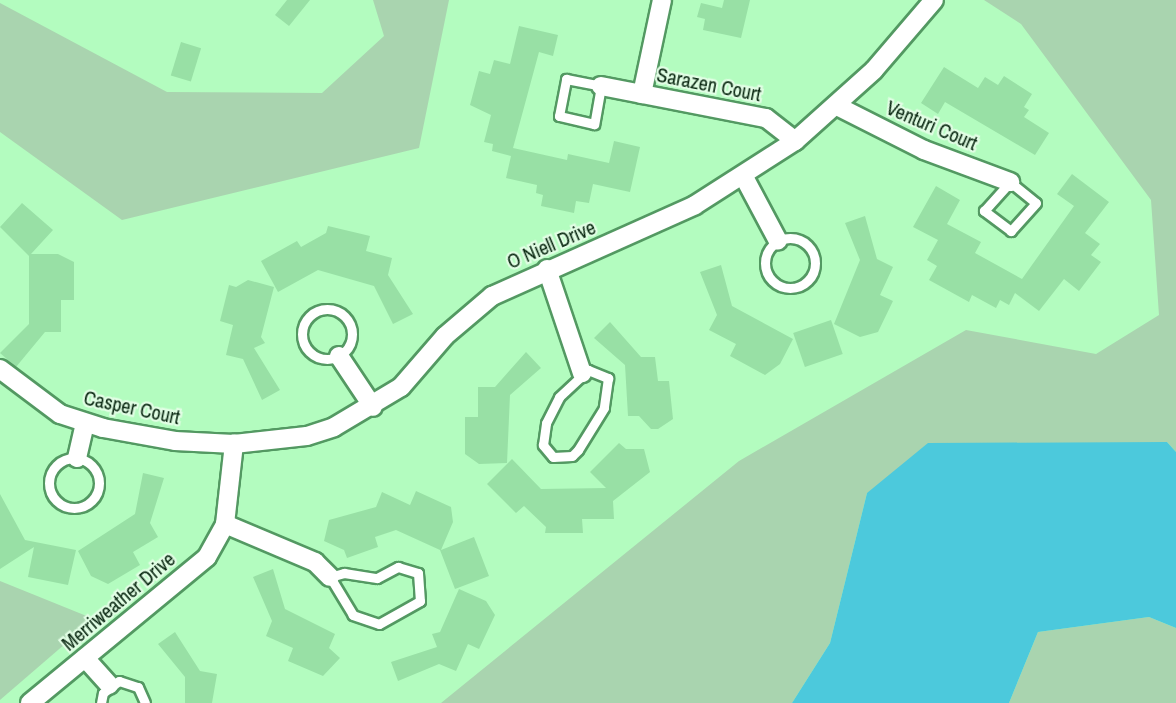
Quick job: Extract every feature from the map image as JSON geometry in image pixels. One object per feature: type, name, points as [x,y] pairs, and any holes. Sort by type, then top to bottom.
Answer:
[{"type":"street","name":"Sarazen Court","points":[[642,94],[662,0]]},
{"type":"street","name":"O Niell Drive","points":[[234,444],[307,436],[373,407],[401,387],[468,314],[517,282],[639,232],[744,177],[795,141],[837,106],[934,0]]},
{"type":"street","name":"Sarazen Court","points":[[601,86],[766,118],[795,141]]},
{"type":"street","name":"Venturi Court","points":[[837,106],[924,150],[1010,182]]},
{"type":"street","points":[[744,177],[778,241]]},
{"type":"street","points":[[547,269],[582,373]]},
{"type":"street","points":[[339,356],[373,407]]},
{"type":"street","name":"Casper Court","points":[[0,369],[35,399],[85,424],[175,441],[234,444]]},
{"type":"street","points":[[77,458],[85,424]]},
{"type":"street","points":[[234,444],[225,524],[315,562],[330,577]]},
{"type":"street","name":"Merriweather Drive","points":[[30,703],[207,557],[225,524]]},
{"type":"street","points":[[85,658],[109,685]]},
{"type":"lane","name":"Sarazen Court","points":[[566,79],[601,86],[594,124],[558,116],[566,79]]},
{"type":"lane","name":"Venturi Court","points":[[1010,182],[1036,203],[1011,231],[984,211],[1010,182]]},
{"type":"lane","points":[[796,239],[814,255],[812,275],[796,288],[776,284],[766,271],[765,259],[778,241],[796,239]]},
{"type":"lane","points":[[330,309],[345,316],[352,334],[339,356],[325,359],[310,352],[302,334],[311,315],[330,309]]},
{"type":"lane","points":[[594,369],[608,378],[603,408],[572,456],[553,457],[543,445],[546,423],[559,397],[582,373],[594,369]]},
{"type":"lane","points":[[77,458],[92,465],[99,483],[88,504],[68,507],[54,498],[50,478],[61,462],[77,458]]},
{"type":"lane","points":[[404,566],[418,573],[422,593],[414,607],[372,623],[345,606],[330,577],[344,573],[377,578],[404,566]]},
{"type":"lane","points":[[101,703],[109,685],[128,681],[138,687],[145,703]]},
{"type":"green space","points":[[373,0],[449,0],[419,148],[122,220],[0,132],[0,3],[167,92],[322,93],[384,36]]},
{"type":"green space","points":[[984,0],[1176,0],[1176,452],[1167,442],[867,493],[830,643],[792,703],[441,703],[739,461],[966,330],[1096,354],[1159,315],[1151,200],[1021,24]]},
{"type":"green space","points":[[0,581],[94,619],[0,700]]},
{"type":"green space","points":[[1149,617],[1176,628],[1176,703],[1009,703],[1038,632]]},
{"type":"water","points":[[1167,442],[1176,452],[1176,628],[1149,617],[1038,632],[1009,703],[792,703],[830,643],[867,493],[928,443]]},
{"type":"building","points":[[287,0],[310,0],[289,26],[275,15]]},
{"type":"building","points":[[724,0],[750,0],[741,38],[703,30],[705,19],[697,17],[701,3],[722,8]]},
{"type":"building","points":[[519,26],[558,35],[553,56],[539,52],[513,148],[567,160],[568,154],[609,163],[614,141],[640,147],[630,192],[593,184],[589,203],[576,201],[574,213],[541,206],[543,195],[536,193],[537,185],[506,178],[511,156],[492,151],[493,144],[484,142],[491,115],[470,105],[479,71],[490,74],[494,60],[510,64]]},
{"type":"building","points":[[181,42],[201,48],[191,82],[171,75]]},
{"type":"building","points":[[944,67],[978,88],[985,77],[998,85],[1004,76],[1032,94],[1024,107],[1029,110],[1024,117],[1049,133],[1035,155],[945,102],[938,114],[921,103]]},
{"type":"building","points":[[1072,174],[1109,202],[1085,233],[1100,244],[1091,255],[1101,262],[1079,291],[1064,279],[1039,311],[1015,293],[1009,305],[1000,300],[996,308],[972,295],[969,302],[929,280],[937,266],[927,260],[938,240],[913,227],[936,186],[960,200],[947,224],[981,242],[975,253],[1022,279],[1074,206],[1057,194]]},
{"type":"building","points":[[22,203],[53,230],[31,254],[58,254],[74,262],[74,300],[61,300],[61,332],[45,332],[16,367],[0,353],[29,324],[29,256],[0,227]]},
{"type":"building","points":[[865,216],[877,259],[893,267],[880,295],[893,301],[878,332],[860,337],[834,324],[860,260],[845,223]]},
{"type":"building","points":[[328,226],[370,236],[366,251],[392,258],[388,275],[413,314],[393,324],[374,286],[318,270],[278,292],[261,261],[297,241],[301,247],[326,233]]},
{"type":"building","points":[[721,265],[732,306],[793,339],[780,364],[765,375],[730,356],[736,344],[709,330],[717,315],[700,272]]},
{"type":"building","points":[[248,280],[274,287],[261,337],[265,343],[254,348],[280,390],[262,400],[243,359],[226,355],[233,325],[220,321],[229,285],[236,287]]},
{"type":"building","points":[[831,320],[843,354],[805,367],[793,333]]},
{"type":"building","points":[[610,322],[641,357],[655,357],[658,381],[669,381],[673,419],[658,429],[651,429],[639,416],[628,416],[625,365],[594,338]]},
{"type":"building","points":[[526,352],[541,368],[510,395],[507,463],[479,464],[465,454],[465,417],[478,417],[478,387],[495,387]]},
{"type":"building","points":[[619,443],[626,449],[644,449],[650,472],[613,501],[614,519],[582,519],[583,533],[545,533],[546,527],[524,506],[516,513],[487,484],[512,459],[541,489],[606,488],[590,472]]},
{"type":"building","points":[[143,473],[164,478],[150,523],[158,537],[133,552],[140,565],[108,584],[91,576],[78,551],[135,514]]},
{"type":"building","points":[[416,491],[451,507],[453,522],[441,550],[474,537],[489,576],[455,589],[440,550],[396,530],[375,537],[378,547],[347,558],[344,550],[324,541],[329,520],[376,507],[382,492],[410,505]]},
{"type":"building","points":[[0,494],[25,540],[76,550],[68,585],[28,577],[34,547],[0,569]]},
{"type":"building","points":[[273,569],[285,609],[335,634],[329,648],[340,658],[323,676],[288,661],[293,648],[266,636],[272,621],[253,577]]},
{"type":"building","points":[[459,589],[486,601],[495,615],[479,649],[468,644],[456,671],[439,664],[398,681],[391,662],[437,647],[432,634],[440,632]]},
{"type":"building","points":[[175,632],[200,671],[217,674],[212,703],[185,703],[185,677],[158,644]]}]
